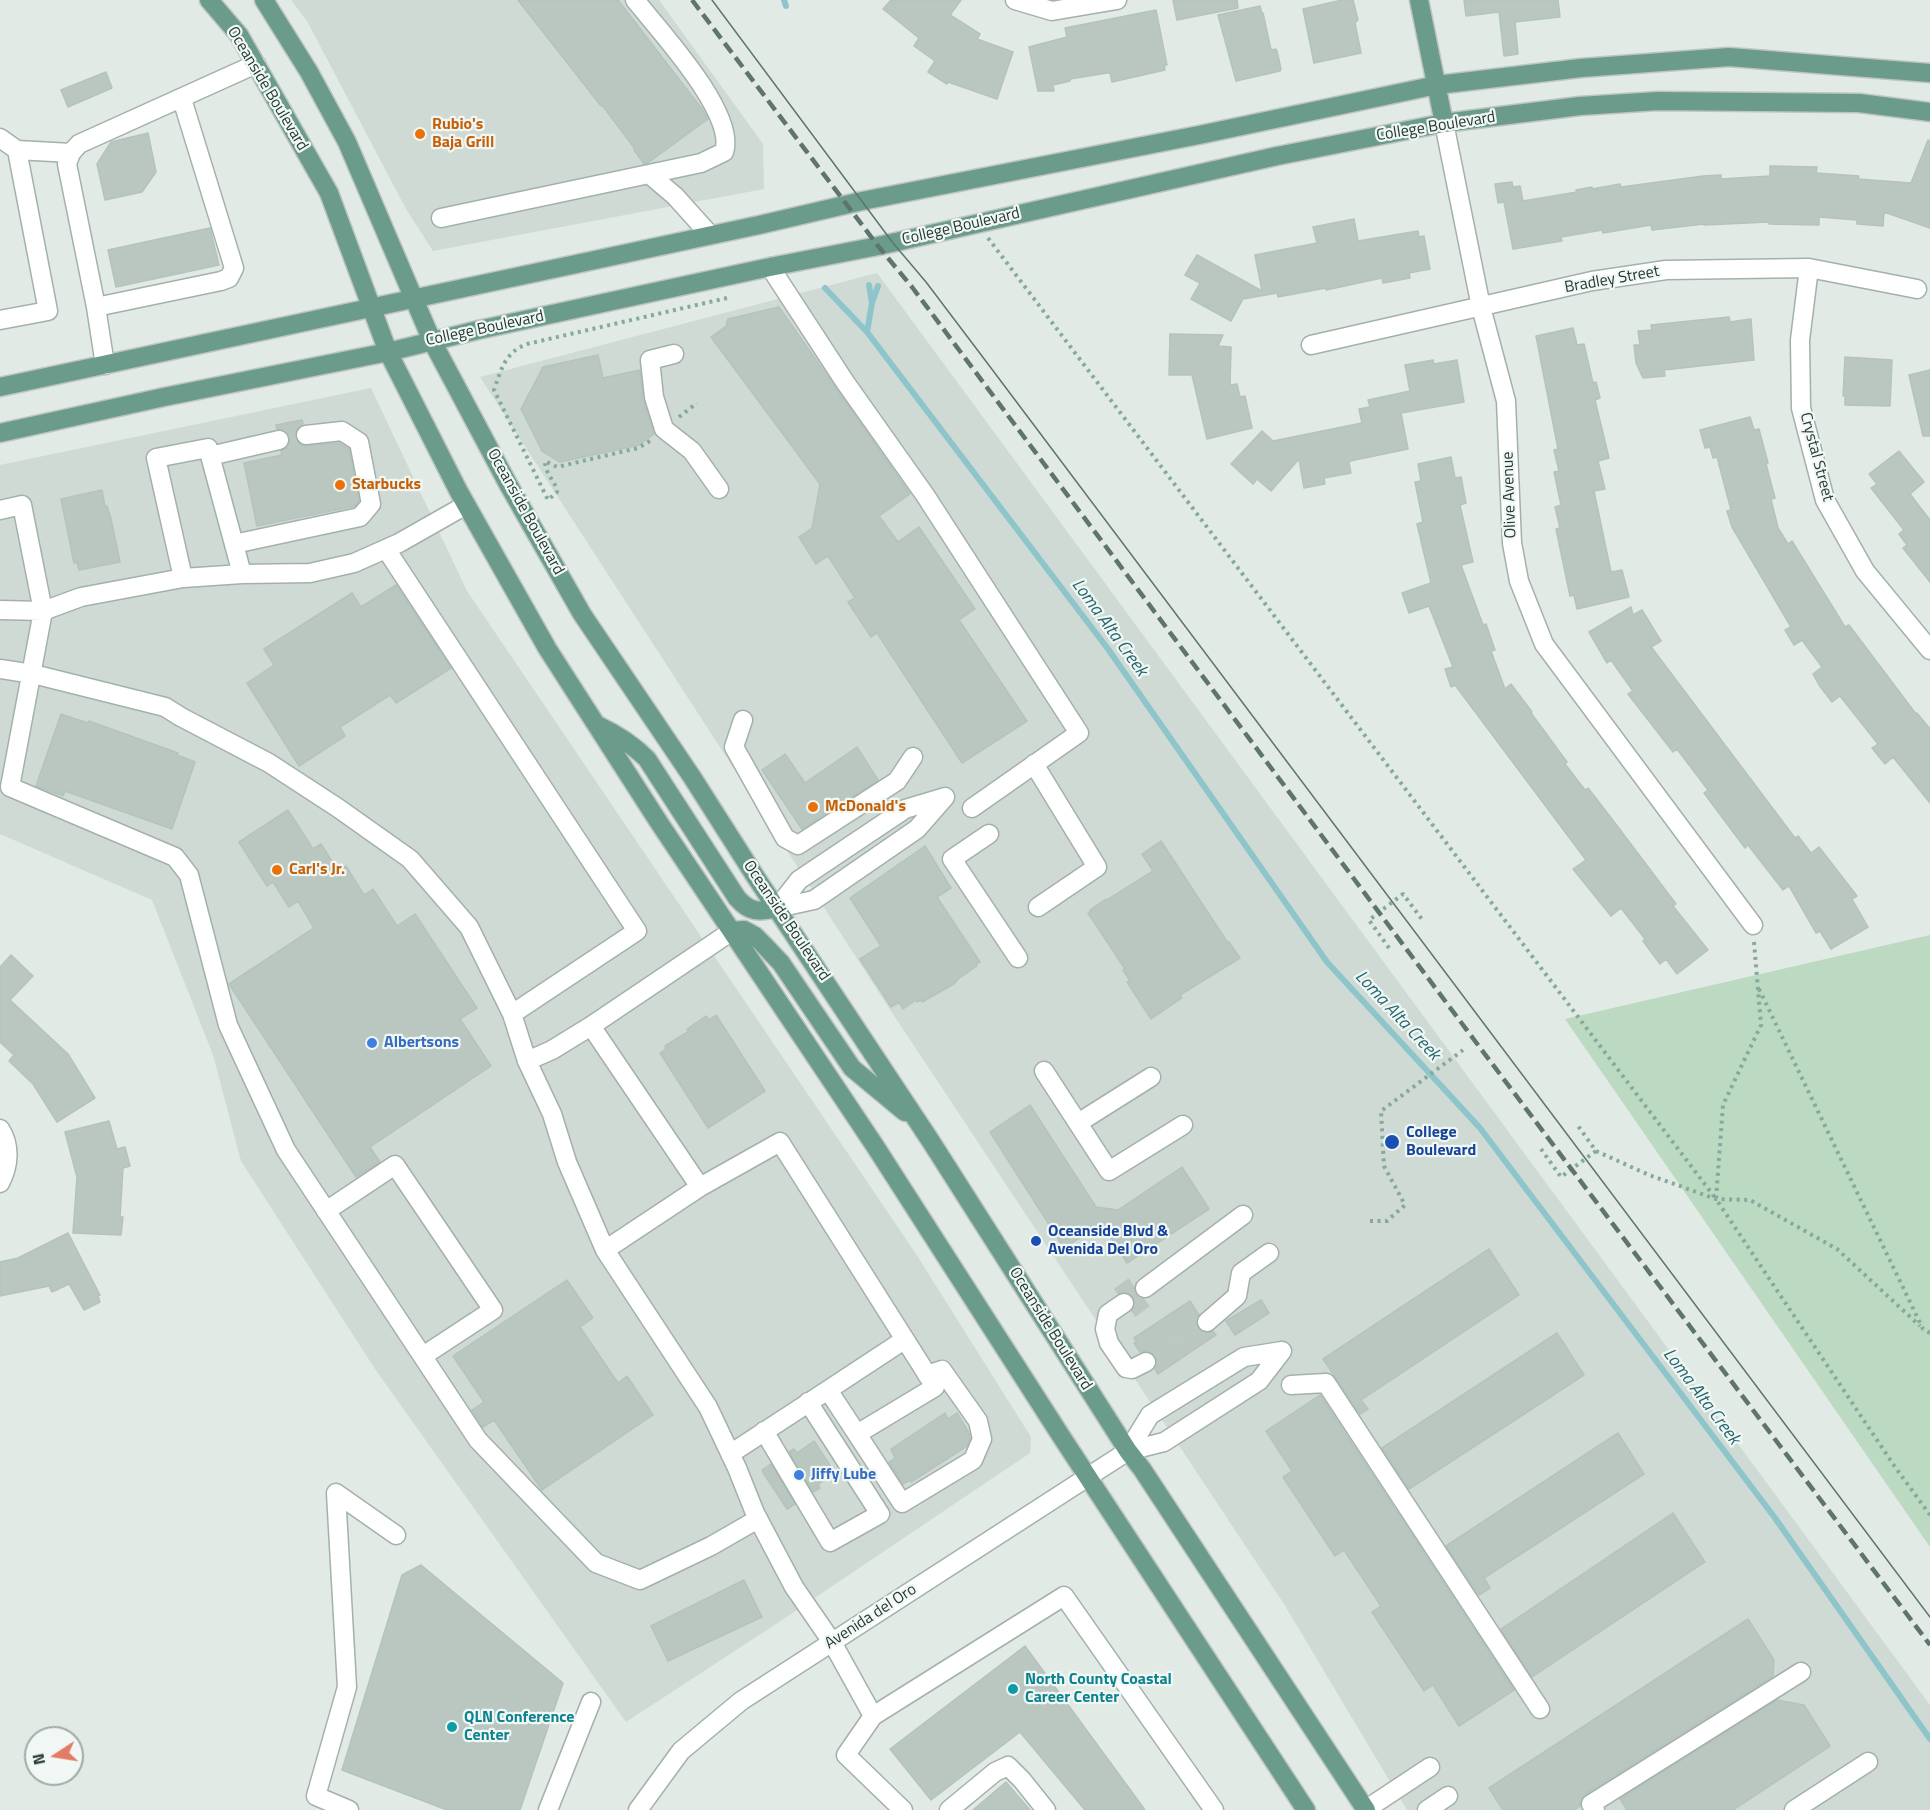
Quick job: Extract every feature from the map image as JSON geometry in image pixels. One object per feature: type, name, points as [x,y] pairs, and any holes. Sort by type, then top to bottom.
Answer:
[{"type":"main road","name":"Oceanside Boulevard","points":[[209,0],[239,35],[329,193],[388,352],[466,505],[547,648],[732,932],[882,1156],[1305,1810]]},
{"type":"main road","name":"Oceanside Boulevard","points":[[264,0],[309,72],[347,142],[432,341],[508,484],[582,614],[920,1124],[1128,1451],[1365,1810]]},
{"type":"main road","name":"Olive Avenue","points":[[1419,0],[1444,123]]},
{"type":"main road","points":[[0,387],[862,201],[1199,135],[1437,85],[1581,68],[1729,57],[1930,73]]},
{"type":"main road","name":"College Boulevard","points":[[0,433],[388,352],[770,267],[878,246],[1277,156],[1444,123],[1580,106],[1658,101],[1859,103],[1930,112]]},
{"type":"main road","points":[[597,726],[633,745],[647,759],[745,907],[754,910],[777,908]]},
{"type":"main road","points":[[732,932],[744,930],[763,944],[781,963],[852,1068],[920,1124]]},
{"type":"street","points":[[441,218],[701,163],[724,152],[726,145],[721,121],[705,90],[635,0]]},
{"type":"street","points":[[1015,0],[1052,11],[1117,0]]},
{"type":"street","points":[[105,365],[67,164],[71,153],[79,144],[256,64]]},
{"type":"street","points":[[96,308],[221,281],[229,278],[234,268],[182,99]]},
{"type":"street","name":"Olive Avenue","points":[[1444,123],[1481,307],[1506,401],[1512,543],[1519,581],[1544,644],[1753,925]]},
{"type":"street","points":[[0,138],[17,150],[71,153]]},
{"type":"street","points":[[0,320],[48,311],[17,150]]},
{"type":"street","points":[[649,174],[675,196],[710,235]]},
{"type":"street","points":[[770,267],[845,382],[925,495],[1079,733],[972,808]]},
{"type":"street","name":"Bradley Street","points":[[1311,345],[1592,281],[1666,270],[1809,268],[1917,289]]},
{"type":"street","name":"Crystal Street","points":[[1809,268],[1800,340],[1802,408],[1825,500],[1865,571],[1930,650]]},
{"type":"street","points":[[674,354],[650,360],[654,397],[664,429],[692,451],[719,489]]},
{"type":"street","points":[[234,544],[360,517],[371,504],[359,442],[342,431],[306,435]]},
{"type":"street","points":[[210,456],[279,440]]},
{"type":"street","points":[[183,578],[156,458],[208,448],[242,574]]},
{"type":"street","points":[[0,510],[22,505],[43,611],[10,788],[175,857],[189,875],[228,1026],[286,1150],[478,1440],[596,1563],[640,1580],[711,1546],[758,1519]]},
{"type":"street","points":[[0,610],[43,611],[81,597],[183,578],[310,573],[354,563],[386,549],[466,505]]},
{"type":"street","points":[[386,549],[638,931],[512,1014]]},
{"type":"street","points":[[0,669],[33,674],[165,707],[269,763],[410,859],[469,927],[512,1014],[527,1061],[552,1114],[567,1162],[605,1250],[708,1407],[758,1519],[794,1587],[832,1642],[873,1716]]},
{"type":"street","points":[[743,720],[734,747],[785,838],[798,845],[897,781],[914,757]]},
{"type":"street","points":[[1034,764],[1097,867],[1038,907]]},
{"type":"street","points":[[945,797],[917,829],[814,900],[777,908],[799,880],[905,809],[945,797]]},
{"type":"street","points":[[989,834],[952,859],[1018,958]]},
{"type":"street","points":[[527,1061],[552,1050],[591,1026],[732,932]]},
{"type":"street","points":[[591,1026],[700,1187]]},
{"type":"street","points":[[1044,1071],[1109,1171],[1183,1125]]},
{"type":"street","points":[[1078,1123],[1151,1077]]},
{"type":"street","points":[[0,1129],[8,1146],[7,1171],[0,1183]]},
{"type":"street","points":[[605,1250],[700,1187],[780,1142],[934,1387],[857,1434]]},
{"type":"street","points":[[326,1211],[395,1165],[493,1310],[423,1356]]},
{"type":"street","points":[[1147,1286],[1244,1215]]},
{"type":"street","points":[[1208,1322],[1237,1296],[1241,1273],[1269,1253]]},
{"type":"street","points":[[1124,1303],[1108,1314],[1105,1329],[1109,1342],[1126,1368],[1132,1369],[1146,1362]]},
{"type":"street","points":[[730,1454],[904,1340]]},
{"type":"street","points":[[1282,1351],[1259,1381],[1164,1442],[1128,1451],[1150,1415],[1244,1357],[1282,1351]]},
{"type":"street","points":[[828,1390],[902,1503],[973,1460],[982,1439],[978,1421],[942,1370],[927,1376]]},
{"type":"street","points":[[1291,1385],[1326,1383],[1540,1709]]},
{"type":"street","points":[[764,1431],[830,1542],[880,1514],[808,1402]]},
{"type":"street","name":"Avenida del Oro","points":[[638,1810],[681,1751],[741,1701],[1128,1451]]},
{"type":"street","points":[[349,1810],[316,1796],[347,1686],[336,1493],[396,1534]]},
{"type":"street","points":[[903,1810],[846,1755],[873,1716],[1064,1596],[1214,1810]]},
{"type":"street","points":[[1595,1810],[1591,1804],[1801,1672]]},
{"type":"street","points":[[548,1810],[591,1702]]},
{"type":"street","points":[[1794,1810],[1868,1762]]},
{"type":"street","points":[[949,1810],[995,1772],[1008,1766],[1047,1810]]},
{"type":"street","points":[[1365,1810],[1430,1767]]},
{"type":"street","points":[[1427,1810],[1448,1796]]},
{"type":"path","points":[[976,223],[1716,1199],[1895,1467],[1930,1515]]},
{"type":"path","points":[[697,403],[638,448],[558,467],[545,461],[547,473],[557,488],[557,492],[548,500],[494,390],[508,355],[517,348],[617,322],[737,296]]},
{"type":"path","points":[[1389,948],[1369,920],[1403,894],[1424,922]]},
{"type":"path","points":[[1716,1199],[1723,1105],[1761,1025],[1753,925]]},
{"type":"path","points":[[1758,987],[1923,1329]]},
{"type":"path","points":[[1370,1221],[1387,1221],[1405,1205],[1384,1166],[1381,1111],[1462,1050]]},
{"type":"path","points":[[1576,1123],[1596,1151],[1649,1175],[1716,1199],[1750,1200],[1837,1249],[1930,1333]]},
{"type":"path","points":[[1541,1149],[1561,1177],[1596,1151]]},
{"type":"shaded area","points":[[291,0],[659,0],[763,144],[764,189],[433,251],[406,209],[307,21]]},
{"type":"shaded area","points":[[877,273],[1930,1705],[1930,1810],[1407,1810],[1284,1604],[889,1008],[480,377]]},
{"type":"shaded area","points":[[371,388],[467,591],[916,1254],[1031,1437],[1030,1453],[626,1722],[375,1369],[241,1161],[213,1055],[152,900],[0,834],[0,465]]},
{"type":"green space","points":[[1930,935],[1930,1547],[1565,1019]]},
{"type":"building","points":[[518,0],[618,0],[708,119],[644,164],[602,105]]},
{"type":"building","points":[[891,0],[961,0],[950,15],[980,34],[977,39],[1013,52],[997,99],[948,82],[947,84],[928,72],[935,61],[914,46],[919,38],[883,9]]},
{"type":"building","points":[[1173,0],[1237,0],[1238,8],[1177,20]]},
{"type":"building","points":[[1342,0],[1353,0],[1358,20],[1355,23],[1361,53],[1314,63],[1303,9]]},
{"type":"building","points":[[1464,0],[1558,0],[1560,17],[1515,22],[1518,54],[1504,56],[1499,12],[1466,16]]},
{"type":"building","points":[[1260,6],[1271,50],[1276,49],[1281,69],[1236,81],[1218,15]]},
{"type":"building","points":[[1156,10],[1167,65],[1164,65],[1165,70],[1112,82],[1110,73],[1070,79],[1070,81],[1053,85],[1054,91],[1038,91],[1029,47],[1067,37],[1065,28]]},
{"type":"building","points":[[106,72],[112,88],[68,107],[61,90]]},
{"type":"building","points":[[148,133],[156,172],[142,192],[105,200],[97,164],[111,142]]},
{"type":"building","points":[[1928,140],[1930,141],[1930,228],[1884,212],[1883,226],[1857,224],[1857,220],[1819,217],[1819,225],[1769,224],[1769,222],[1704,224],[1652,230],[1651,225],[1561,237],[1562,241],[1513,249],[1504,202],[1498,203],[1495,184],[1512,182],[1513,187],[1520,186],[1523,201],[1577,192],[1576,190],[1592,187],[1592,189],[1620,184],[1621,187],[1721,175],[1721,179],[1770,176],[1770,166],[1817,167],[1816,173],[1911,183]]},
{"type":"building","points":[[1354,219],[1358,241],[1418,231],[1419,237],[1424,236],[1430,269],[1409,273],[1410,278],[1383,283],[1382,278],[1326,290],[1326,288],[1278,297],[1277,293],[1243,299],[1231,321],[1191,299],[1200,283],[1185,275],[1197,255],[1262,291],[1255,255],[1317,243],[1313,227]]},
{"type":"building","points":[[210,228],[219,265],[116,287],[108,250]]},
{"type":"building","points":[[779,307],[910,494],[879,516],[898,542],[919,527],[975,609],[959,620],[1027,721],[962,763],[877,633],[871,637],[848,602],[855,598],[828,556],[816,564],[799,537],[812,528],[820,484],[711,337],[726,326],[728,319]]},
{"type":"building","points":[[1729,317],[1730,322],[1751,319],[1754,360],[1664,370],[1665,376],[1643,378],[1636,363],[1634,345],[1640,345],[1638,331],[1652,330],[1651,325]]},
{"type":"building","points":[[1573,328],[1577,345],[1584,344],[1593,383],[1596,382],[1600,398],[1595,400],[1609,458],[1598,461],[1605,489],[1594,491],[1611,572],[1622,570],[1629,597],[1577,609],[1574,595],[1570,596],[1556,529],[1560,528],[1555,507],[1561,505],[1554,472],[1559,471],[1554,450],[1558,449],[1536,336]]},
{"type":"building","points":[[1170,334],[1223,335],[1218,346],[1231,347],[1230,385],[1237,384],[1240,397],[1245,396],[1252,428],[1207,439],[1192,375],[1169,375]]},
{"type":"building","points":[[598,355],[603,378],[640,370],[643,400],[654,434],[639,445],[560,462],[542,451],[521,409],[543,367]]},
{"type":"building","points":[[1845,357],[1892,360],[1890,406],[1845,405],[1845,396],[1843,396]]},
{"type":"building","points":[[1433,360],[1434,364],[1457,360],[1464,402],[1401,413],[1408,449],[1350,461],[1351,473],[1324,478],[1325,484],[1304,488],[1299,459],[1271,491],[1257,479],[1253,484],[1231,464],[1262,431],[1273,441],[1362,423],[1359,409],[1370,407],[1368,400],[1410,391],[1405,365]]},
{"type":"building","points":[[1930,370],[1930,436],[1923,436],[1909,375]]},
{"type":"building","points":[[1750,417],[1754,430],[1759,429],[1768,463],[1766,464],[1775,498],[1771,499],[1778,528],[1788,544],[1792,541],[1845,627],[1849,625],[1916,714],[1930,729],[1930,803],[1893,757],[1885,764],[1872,748],[1878,744],[1840,696],[1832,702],[1819,685],[1813,674],[1822,667],[1802,640],[1794,645],[1785,630],[1791,627],[1732,527],[1727,511],[1731,510],[1717,457],[1713,458],[1710,447],[1705,448],[1700,430]]},
{"type":"building","points":[[302,420],[303,424],[296,430],[295,436],[301,445],[339,443],[349,449],[359,501],[355,506],[257,526],[244,463],[282,455],[281,451],[287,448],[290,438],[287,432],[277,429],[276,425]]},
{"type":"building","points":[[1899,451],[1924,482],[1910,494],[1930,520],[1930,582],[1903,548],[1907,545],[1899,534],[1904,530],[1871,488],[1877,484],[1869,474]]},
{"type":"building","points":[[1451,457],[1455,478],[1461,477],[1466,503],[1460,505],[1473,562],[1461,565],[1483,625],[1486,624],[1495,650],[1491,651],[1505,689],[1511,684],[1567,762],[1565,764],[1585,790],[1588,788],[1612,819],[1676,904],[1673,906],[1708,950],[1677,974],[1666,959],[1660,964],[1643,941],[1645,939],[1621,908],[1611,916],[1573,869],[1586,860],[1455,685],[1451,687],[1445,669],[1453,667],[1429,606],[1409,613],[1402,593],[1431,583],[1417,524],[1423,522],[1415,482],[1421,481],[1418,464]]},
{"type":"building","points":[[102,490],[120,562],[79,570],[77,562],[74,563],[61,499]]},
{"type":"building","points":[[396,585],[451,668],[396,703],[390,695],[340,727],[345,736],[299,766],[247,683],[274,665],[264,649],[352,593],[361,607]]},
{"type":"building","points":[[1631,607],[1633,615],[1642,610],[1661,641],[1651,647],[1795,838],[1798,836],[1811,853],[1819,847],[1857,896],[1852,899],[1868,927],[1831,949],[1820,931],[1816,933],[1789,886],[1783,890],[1748,845],[1745,848],[1704,793],[1708,790],[1677,749],[1673,752],[1628,694],[1633,691],[1611,660],[1607,663],[1589,632]]},
{"type":"building","points":[[61,714],[88,723],[89,721],[178,753],[177,755],[195,762],[172,829],[65,791],[63,796],[36,786]]},
{"type":"building","name":"McDonald's","points":[[857,747],[878,780],[802,829],[762,770],[785,754],[805,783]]},
{"type":"building","name":"Albertsons","points":[[288,810],[313,849],[321,844],[338,871],[346,866],[364,895],[373,889],[397,926],[415,914],[477,1008],[460,1019],[491,1066],[370,1147],[380,1162],[356,1177],[229,984],[314,928],[298,901],[289,907],[273,882],[267,886],[239,842]]},
{"type":"building","points":[[1161,841],[1240,958],[1180,995],[1182,998],[1151,1019],[1127,982],[1130,981],[1123,970],[1125,969],[1088,913],[1106,899],[1153,871],[1142,854]]},
{"type":"building","points":[[925,846],[951,888],[937,897],[980,962],[954,984],[922,1002],[916,1000],[903,1009],[899,1002],[891,1007],[860,959],[881,946],[850,898]]},
{"type":"building","points":[[11,955],[33,976],[10,1000],[68,1054],[95,1098],[57,1122],[33,1084],[9,1061],[14,1055],[0,1042],[0,967]]},
{"type":"building","points":[[716,1015],[765,1091],[708,1128],[660,1053],[666,1049],[665,1046],[689,1031],[687,1029],[706,1016],[709,1020]]},
{"type":"building","points":[[1030,1105],[1096,1207],[1118,1210],[1182,1167],[1209,1209],[1127,1263],[1106,1230],[1093,1229],[1064,1248],[990,1132]]},
{"type":"building","points":[[109,1121],[117,1149],[125,1147],[130,1166],[123,1168],[121,1235],[73,1233],[77,1177],[65,1132]]},
{"type":"building","points":[[68,1233],[100,1295],[98,1296],[100,1302],[84,1310],[69,1284],[52,1292],[49,1286],[0,1296],[0,1262],[18,1258]]},
{"type":"building","points":[[1489,1249],[1519,1295],[1361,1400],[1368,1409],[1360,1414],[1323,1359]]},
{"type":"building","points":[[567,1280],[593,1318],[580,1327],[618,1383],[627,1376],[653,1415],[542,1490],[494,1420],[483,1427],[472,1410],[484,1402],[453,1356]]},
{"type":"building","points":[[1261,1300],[1269,1313],[1235,1335],[1226,1321]]},
{"type":"building","points":[[1190,1301],[1199,1315],[1196,1324],[1198,1329],[1204,1333],[1213,1331],[1216,1335],[1158,1374],[1155,1369],[1156,1356],[1147,1351],[1140,1352],[1134,1343],[1137,1342],[1134,1338]]},
{"type":"building","points":[[1557,1333],[1584,1375],[1409,1489],[1382,1448]]},
{"type":"building","points":[[1320,1395],[1514,1690],[1459,1726],[1433,1685],[1424,1691],[1372,1612],[1381,1606],[1344,1550],[1335,1556],[1283,1477],[1292,1471],[1266,1431]]},
{"type":"building","points":[[945,1413],[948,1419],[957,1413],[969,1433],[967,1446],[911,1482],[910,1480],[903,1484],[889,1462],[895,1458],[891,1449]]},
{"type":"building","points":[[1618,1433],[1644,1474],[1484,1578],[1490,1588],[1479,1595],[1446,1546]]},
{"type":"building","points":[[814,1441],[835,1473],[818,1484],[820,1488],[813,1492],[789,1452],[794,1449],[797,1453]]},
{"type":"building","points":[[771,1464],[795,1504],[787,1509],[762,1470]]},
{"type":"building","points":[[1673,1513],[1705,1562],[1532,1677],[1501,1629]]},
{"type":"building","name":"QLN Conference Center","points":[[421,1565],[563,1683],[520,1810],[447,1810],[342,1770],[402,1575]]},
{"type":"building","points":[[744,1580],[762,1617],[668,1661],[651,1626]]},
{"type":"building","points":[[1748,1619],[1774,1660],[1773,1676],[1585,1794],[1580,1806],[1574,1810],[1503,1810],[1489,1788]]},
{"type":"building","name":"North County Coastal Career Center","points":[[1025,1646],[1145,1810],[1085,1810],[1020,1732],[931,1800],[890,1749]]},
{"type":"building","points":[[1777,1700],[1804,1705],[1830,1746],[1733,1810],[1627,1810],[1620,1799]]},
{"type":"building","points":[[1006,1782],[1030,1810],[973,1810]]},
{"type":"waterway","name":"Loma Alta Creek","points":[[784,0],[786,6]]},
{"type":"waterway","name":"Loma Alta Creek","points":[[869,285],[872,303]]},
{"type":"waterway","name":"Loma Alta Creek","points":[[867,332],[872,303],[878,286]]},
{"type":"waterway","name":"Loma Alta Creek","points":[[825,288],[867,332],[1108,649],[1327,962],[1480,1128],[1775,1518],[1930,1739]]},
{"type":"tunnel","points":[[279,440],[306,435]]},
{"type":"tunnel","points":[[1119,1296],[1139,1282]]},
{"type":"tunnel","points":[[1130,1310],[1149,1295]]},
{"type":"tunnel","points":[[1146,1362],[1207,1322]]},
{"type":"tram line","points":[[712,0],[1930,1617]]},
{"type":"railway","points":[[692,0],[878,246],[912,287],[1930,1645]]},
{"type":"place","name":"Rubio's Baja Grill","points":[[420,134]]},
{"type":"place","name":"Starbucks","points":[[340,485]]},
{"type":"place","name":"McDonald's","points":[[813,807]]},
{"type":"place","name":"Carl's Jr.","points":[[277,870]]},
{"type":"place","name":"Albertsons","points":[[372,1043]]},
{"type":"place","name":"College Boulevard","points":[[1392,1142]]},
{"type":"place","name":"Oceanside Blvd & Avenida Del Oro","points":[[1036,1241]]},
{"type":"place","name":"Jiffy Lube","points":[[799,1475]]},
{"type":"place","name":"North County Coastal Career Center","points":[[1013,1689]]},
{"type":"place","name":"QLN Conference Center","points":[[452,1727]]}]
